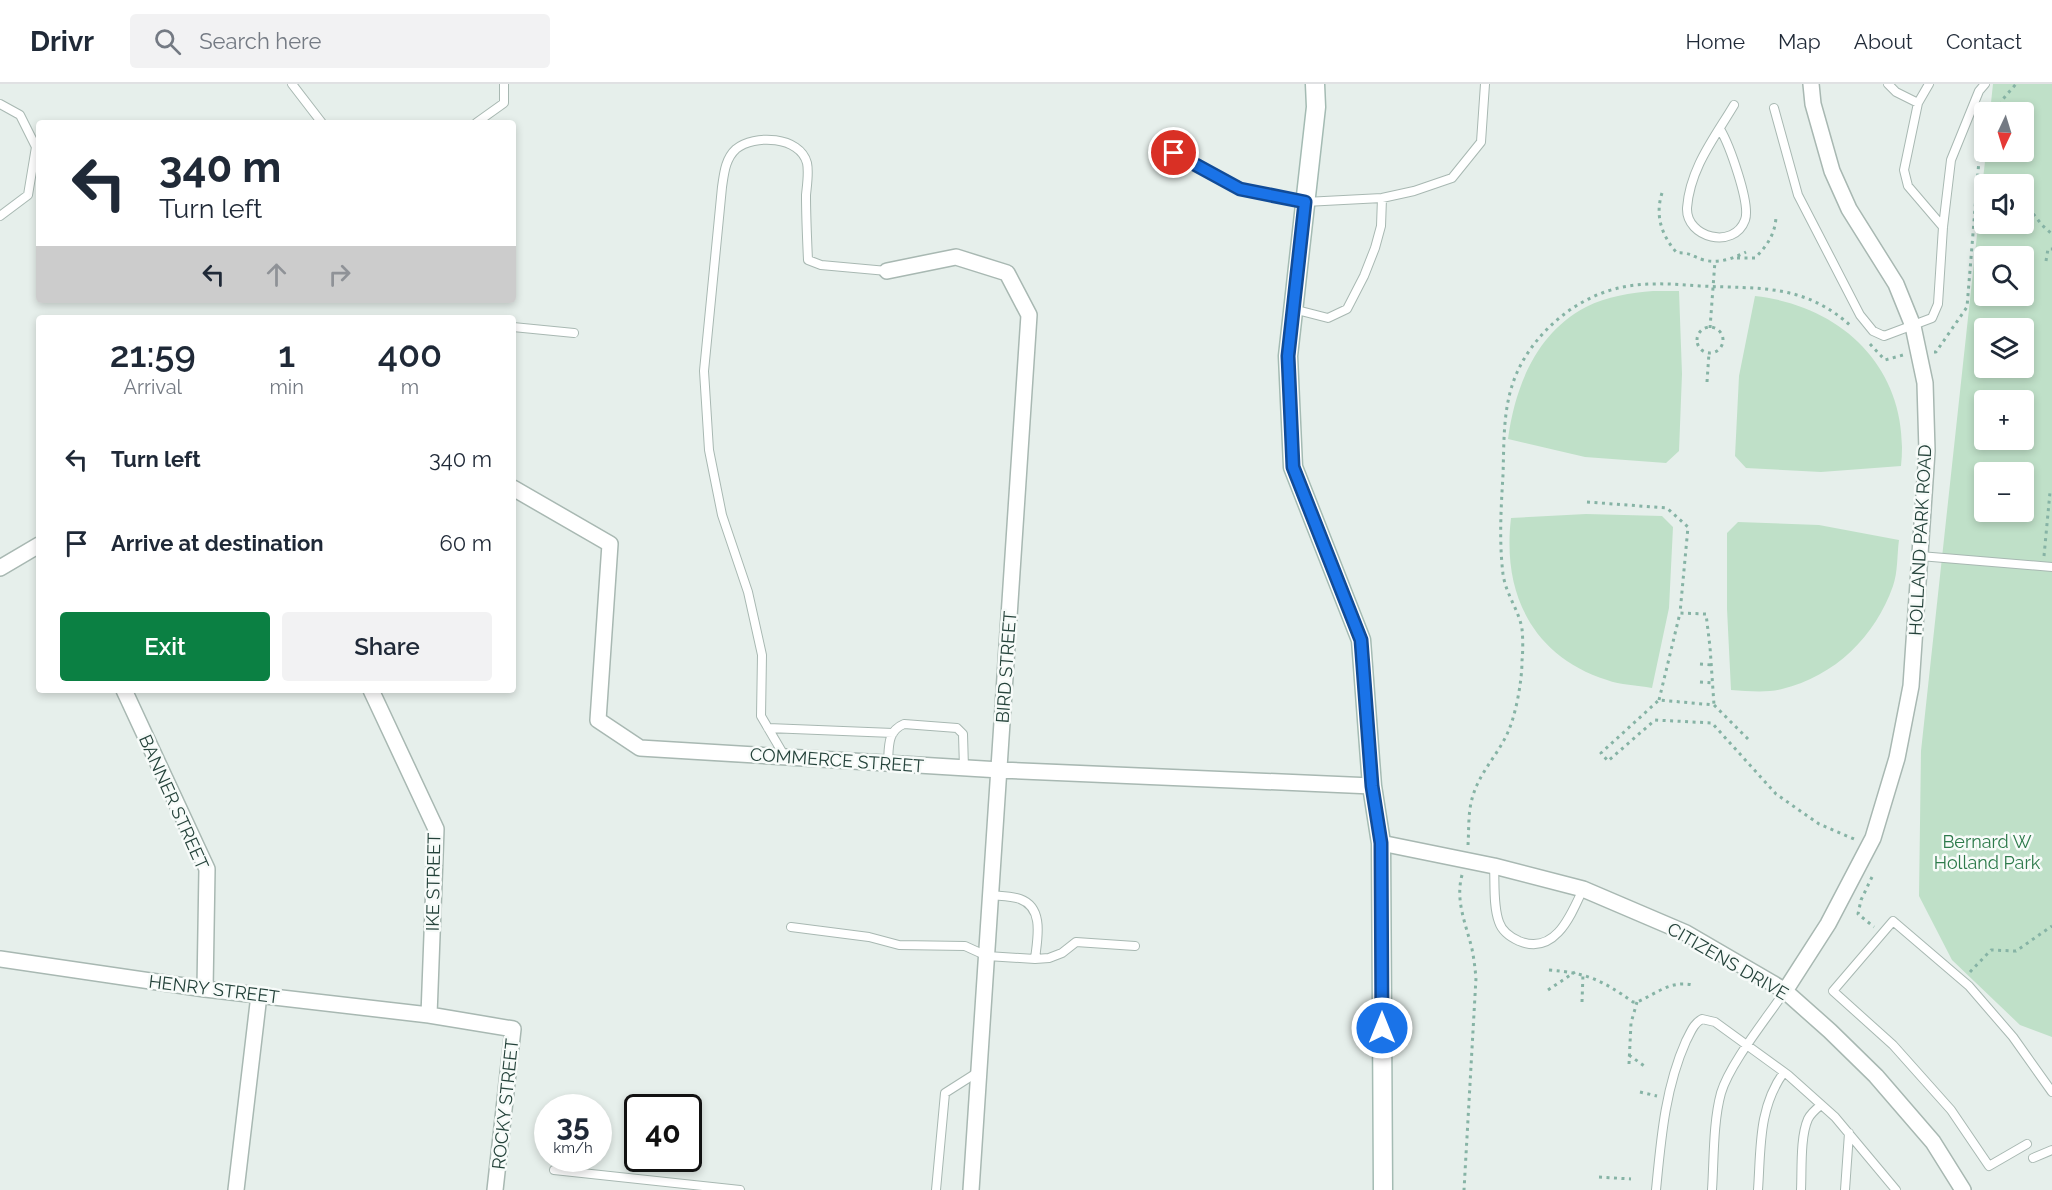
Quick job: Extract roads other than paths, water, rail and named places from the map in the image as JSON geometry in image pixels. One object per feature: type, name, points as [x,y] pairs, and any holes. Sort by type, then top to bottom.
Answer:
[{"type":"street","points":[[1315,84],[1316,107],[1288,356],[1293,467],[1361,640],[1372,786],[1381,843],[1383,1190]]},
{"type":"street","name":"HOLLAND PARK ROAD","points":[[1785,991],[1826,929],[1873,838],[1897,758],[1911,686],[1927,451],[1925,383],[1913,326],[1896,284],[1849,209],[1832,171],[1813,104],[1811,84]]},
{"type":"street","name":"BIRD STREET","points":[[887,271],[956,257],[1008,273],[1029,315],[971,1190]]},
{"type":"street","name":"COMMERCE STREET","points":[[516,490],[610,544],[598,720],[640,748],[1000,770],[1372,786]]},
{"type":"street","points":[[0,568],[36,547]]},
{"type":"street","name":"BANNER STREET","points":[[125,693],[207,869],[205,989]]},
{"type":"street","name":"IKE STREET","points":[[372,693],[436,829],[429,1015]]},
{"type":"street","name":"CITIZENS DRIVE","points":[[1381,843],[1494,866],[1583,889],[1686,933],[1785,991],[1876,1076],[1934,1142],[1964,1190]]},
{"type":"street","name":"HENRY STREET","points":[[0,958],[205,989],[429,1015]]},
{"type":"street","points":[[236,1190],[260,995]]},
{"type":"street","name":"ROCKY STREET","points":[[429,1015],[513,1029],[495,1190]]},
{"type":"lane","points":[[292,84],[320,120]]},
{"type":"lane","points":[[480,120],[504,103],[504,84]]},
{"type":"lane","points":[[1174,153],[1240,189],[1305,202],[1382,198],[1414,191],[1452,178],[1481,142],[1485,84]]},
{"type":"lane","points":[[1888,84],[1896,92],[1918,103]]},
{"type":"lane","points":[[1929,84],[1918,103],[1904,170],[1908,186],[1943,227]]},
{"type":"lane","points":[[1774,108],[1798,195],[1860,315],[1873,331],[1884,336],[1932,318],[1938,304],[1943,227],[1952,160],[1979,91],[1985,84]]},
{"type":"lane","points":[[0,104],[20,115],[36,147],[28,195],[0,216]]},
{"type":"lane","points":[[1720,129],[1728,141],[1746,205],[1744,220],[1736,232],[1722,237],[1709,238],[1695,229],[1687,211],[1690,190],[1704,151],[1734,105]]},
{"type":"lane","points":[[785,757],[761,716],[762,655],[748,592],[722,515],[709,450],[704,371],[726,162],[736,149],[749,143],[767,140],[786,142],[800,148],[807,163],[808,260],[821,265],[887,271]]},
{"type":"lane","points":[[1293,309],[1328,318],[1347,309],[1375,248],[1381,226],[1382,198]]},
{"type":"lane","points":[[516,327],[574,333]]},
{"type":"lane","points":[[1920,556],[2048,567]]},
{"type":"lane","points":[[888,763],[890,738],[896,727],[904,724],[957,728],[963,734],[964,768]]},
{"type":"lane","points":[[768,728],[893,733]]},
{"type":"lane","points":[[1494,866],[1499,922],[1509,936],[1525,943],[1546,942],[1560,932],[1583,889]]},
{"type":"lane","points":[[991,895],[1022,899],[1034,913],[1038,920],[1035,959]]},
{"type":"lane","points":[[2027,1144],[1989,1166],[1952,1110],[1893,1046],[1833,991],[1893,921],[1962,980],[2013,1037],[2052,1092]]},
{"type":"lane","points":[[791,927],[869,937],[899,945],[964,946],[987,956],[1035,959],[1049,958],[1062,953],[1076,942],[1135,946]]},
{"type":"lane","points":[[1712,1190],[1718,1113],[1722,1092],[1748,1045],[1785,991]]},
{"type":"lane","points":[[1656,1190],[1662,1124],[1675,1065],[1695,1023],[1702,1019],[1714,1022],[1784,1072],[1848,1133],[1896,1190]]},
{"type":"lane","points":[[936,1190],[945,1092],[979,1071]]},
{"type":"lane","points":[[1758,1190],[1764,1113],[1770,1096],[1784,1072]]},
{"type":"lane","points":[[1801,1190],[1805,1131],[1808,1119],[1821,1105]]},
{"type":"lane","points":[[1845,1190],[1848,1133]]},
{"type":"lane","points":[[2033,1158],[2052,1150]]},
{"type":"lane","points":[[573,1172],[740,1190]]},
{"type":"park label","name":"Bernard W Holland Park","points":[[1987,852]]}]
